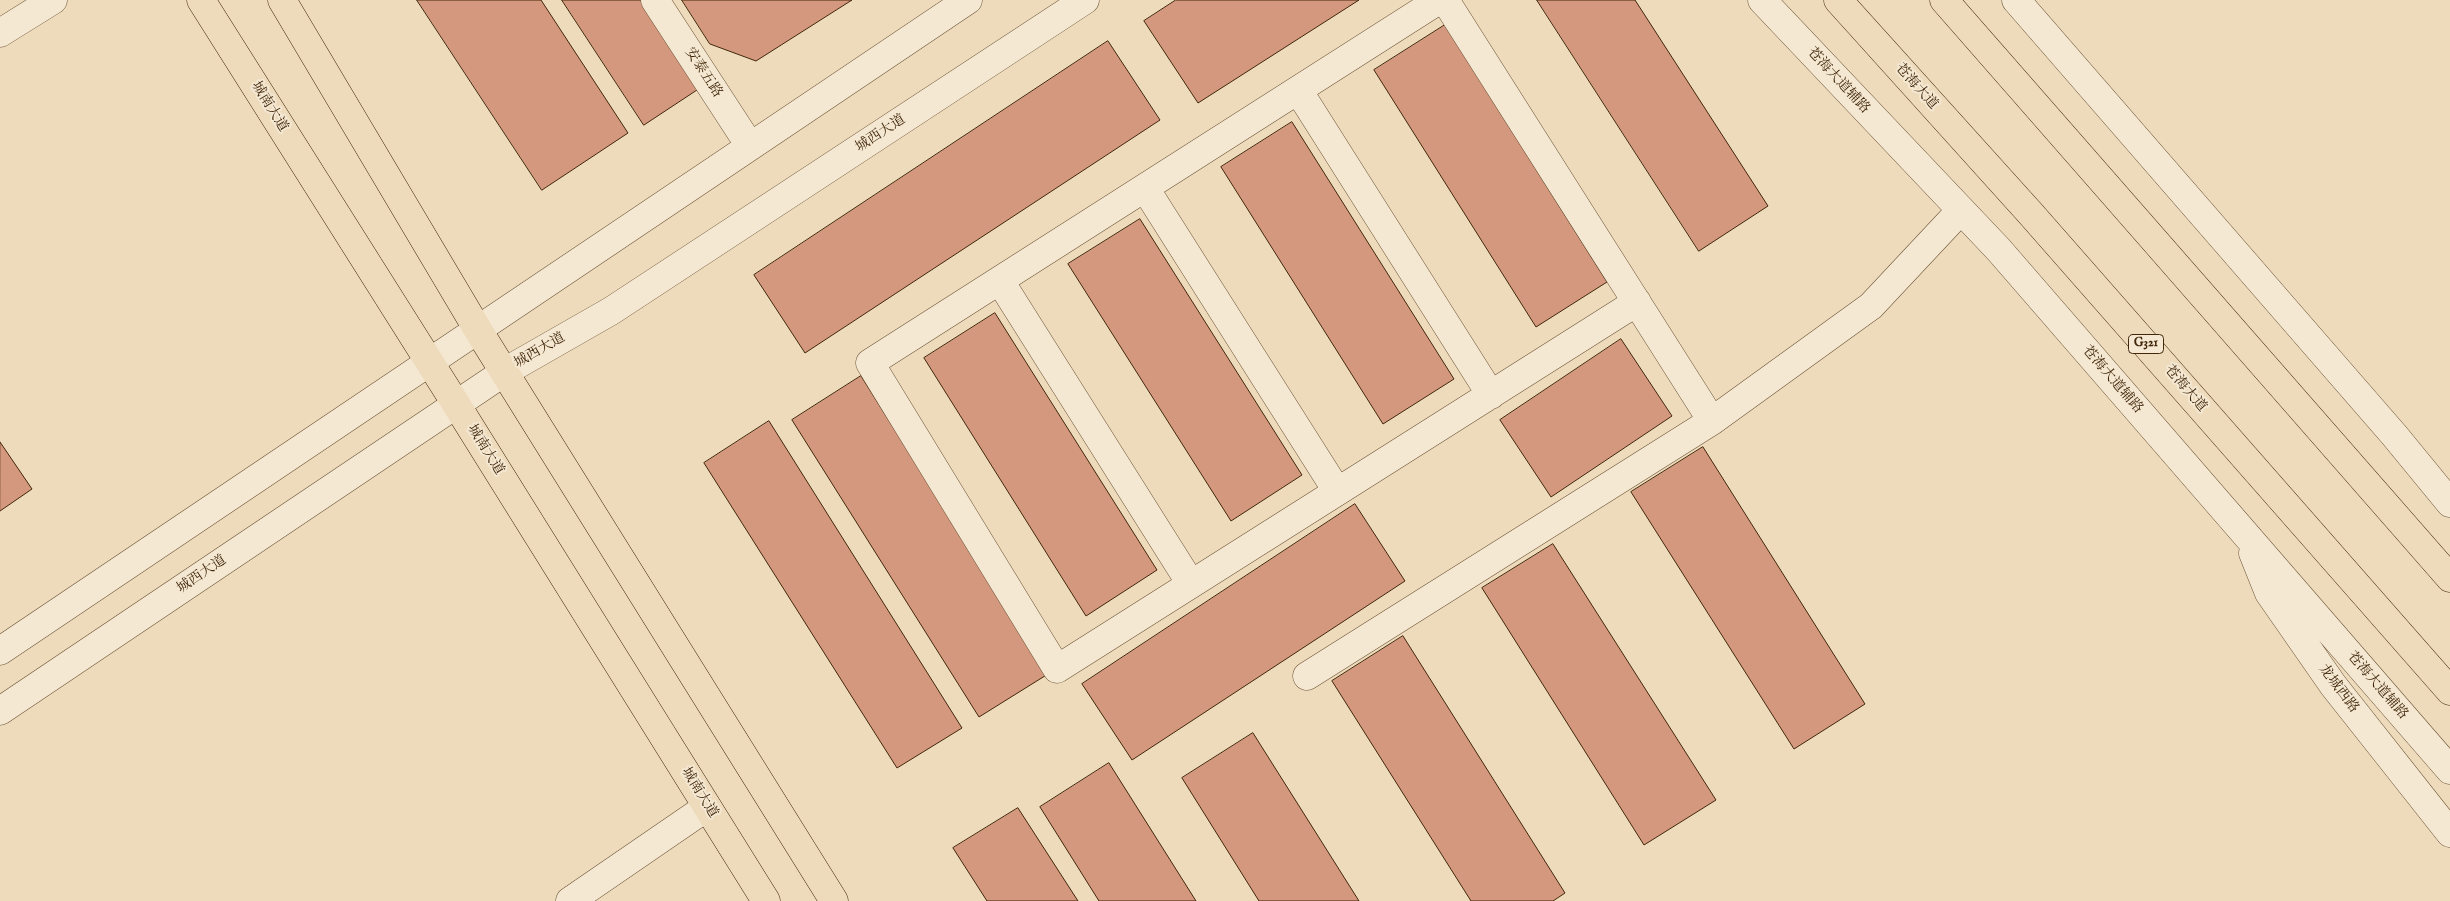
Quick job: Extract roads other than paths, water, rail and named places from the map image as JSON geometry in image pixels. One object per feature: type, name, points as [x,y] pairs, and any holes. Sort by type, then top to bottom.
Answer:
[{"type":"main road","name":"城南大道","points":[[201,0],[430,362],[766,901]]},
{"type":"main road","points":[[282,0],[478,330],[506,371],[834,901]]},
{"type":"main road","name":"苍海大道","points":[[1838,0],[2031,214],[2450,691]]},
{"type":"main road","points":[[1944,0],[2450,578]]},
{"type":"street","points":[[0,33],[53,0]]},
{"type":"street","name":"安泰五路","points":[[656,0],[750,146]]},
{"type":"street","name":"城西大道","points":[[0,711],[506,371],[611,311],[1085,0]]},
{"type":"street","points":[[1439,0],[870,363],[1057,669],[1637,302]]},
{"type":"street","points":[[1445,0],[1712,421]]},
{"type":"street","name":"苍海大道辅路","points":[[1762,0],[1999,250],[2450,770]]},
{"type":"street","points":[[2016,0],[2395,436],[2450,503]]},
{"type":"street","points":[[0,652],[750,146],[958,3]]},
{"type":"street","points":[[1298,90],[1491,395]]},
{"type":"street","points":[[1145,188],[1337,492]]},
{"type":"street","points":[[1307,676],[1712,421],[1871,306],[1961,210]]},
{"type":"street","points":[[1000,281],[1191,584]]},
{"type":"street","name":"龙城西路","points":[[2246,533],[2269,592],[2333,685],[2450,833]]},
{"type":"street","points":[[570,901],[707,807]]}]
